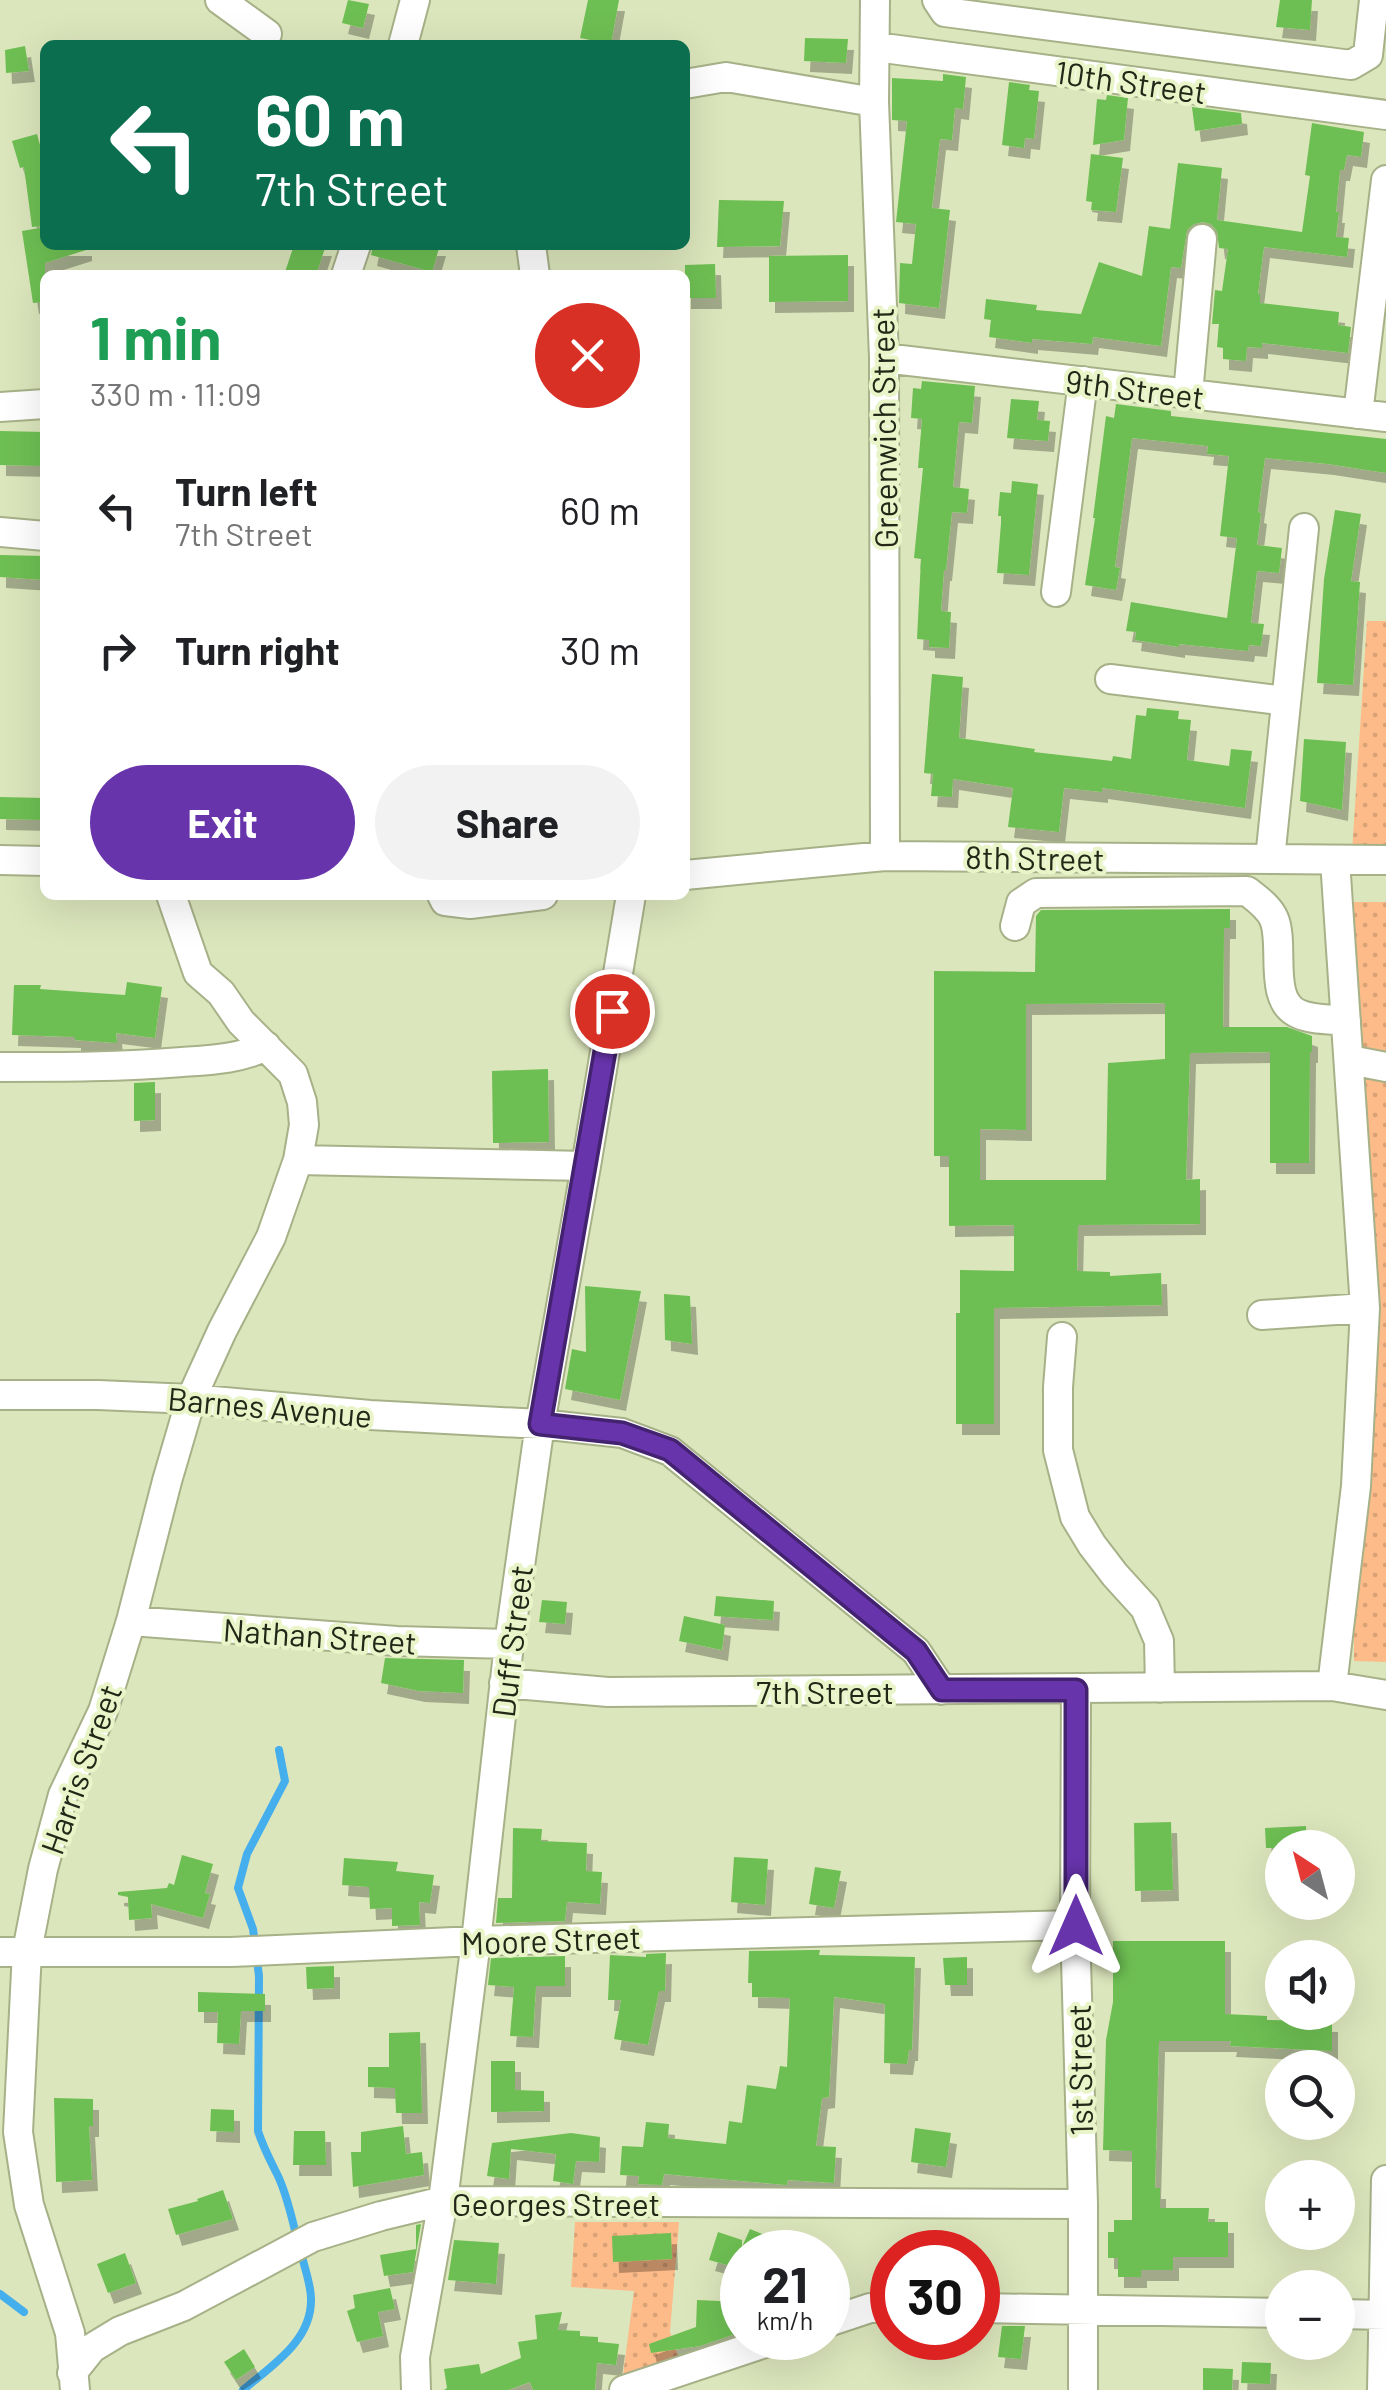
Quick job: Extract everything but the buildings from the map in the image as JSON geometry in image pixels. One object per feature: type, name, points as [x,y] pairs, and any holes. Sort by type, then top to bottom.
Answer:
[{"type":"street","points":[[220,0],[267,34]]},
{"type":"street","points":[[404,40],[415,0]]},
{"type":"street","name":"Greenwich Street","points":[[875,0],[874,102],[884,358],[886,856]]},
{"type":"street","points":[[937,0],[945,12],[1351,65],[1368,55],[1374,0]]},
{"type":"street","name":"10th Street","points":[[876,47],[1386,115]]},
{"type":"street","points":[[1282,101],[1292,57]]},
{"type":"street","points":[[690,83],[726,77],[874,102]]},
{"type":"street","points":[[1372,416],[1386,180]]},
{"type":"street","points":[[1188,394],[1202,239]]},
{"type":"street","name":"9th Street","points":[[884,358],[1372,416]]},
{"type":"street","points":[[1056,592],[1083,382]]},
{"type":"street","points":[[0,407],[40,404]]},
{"type":"street","points":[[1270,859],[1304,528]]},
{"type":"street","points":[[0,532],[40,536]]},
{"type":"street","points":[[1110,680],[1286,701]]},
{"type":"street","name":"8th Street","points":[[690,875],[886,856],[1386,860]]},
{"type":"street","points":[[0,860],[40,861]]},
{"type":"street","points":[[1332,1686],[1356,1486],[1365,1308],[1335,860]]},
{"type":"street","points":[[1015,926],[1022,903],[1036,893],[1247,891],[1264,904],[1275,920],[1281,990],[1286,1005],[1300,1014],[1346,1021]]},
{"type":"street","name":"Harris Street","points":[[74,2382],[70,2333],[30,2205],[18,2132],[14,1951],[43,1869],[63,1795],[104,1711],[191,1399],[271,1237],[298,1160],[304,1125],[293,1074],[241,1022],[221,992],[198,973],[174,900]]},
{"type":"street","points":[[445,900],[470,904],[502,900]]},
{"type":"street","name":"Duff Street","points":[[416,2390],[415,2357],[443,2202],[504,1684],[540,1424],[630,900]]},
{"type":"street","points":[[0,1067],[200,1061],[236,1057],[266,1046]]},
{"type":"street","points":[[1350,1060],[1386,1067]]},
{"type":"street","points":[[298,1160],[586,1166]]},
{"type":"street","points":[[1262,1315],[1365,1308]]},
{"type":"street","points":[[1062,1337],[1058,1450],[1075,1517],[1092,1545],[1145,1608],[1159,1641],[1160,1688]]},
{"type":"street","name":"Barnes Avenue","points":[[0,1395],[191,1399],[622,1433],[670,1450],[916,1651],[942,1690]]},
{"type":"street","name":"Nathan Street","points":[[131,1621],[397,1641],[509,1644]]},
{"type":"street","name":"7th Street","points":[[504,1684],[608,1692],[1332,1686],[1386,1695]]},
{"type":"street","name":"1st Street","points":[[1076,1690],[1084,2390]]},
{"type":"street","name":"Moore Street","points":[[14,1951],[256,1951],[476,1941],[1076,1926]]},
{"type":"street","points":[[1382,2390],[1386,2180]]},
{"type":"street","name":"Georges Street","points":[[74,2382],[92,2348],[120,2331],[184,2306],[313,2238],[380,2216],[443,2202],[1083,2204]]},
{"type":"street","points":[[1000,2308],[1265,2313]]},
{"type":"street","points":[[1355,2314],[1384,2315]]},
{"type":"street","points":[[624,2390],[720,2358]]},
{"type":"shaded area","points":[[1367,621],[1386,621],[1386,851],[1352,852]]},
{"type":"shaded area","points":[[1353,902],[1386,902],[1386,1662],[1354,1661]]},
{"type":"shaded area","points":[[575,2222],[679,2222],[670,2332],[682,2367],[621,2390],[634,2291],[571,2287]]},
{"type":"waterway","points":[[279,1750],[285,1781],[247,1854],[238,1888],[253,1929],[259,1976],[258,2131],[284,2191],[297,2239]]},
{"type":"waterway","points":[[243,2390],[277,2362],[305,2328],[311,2299],[301,2252]]},
{"type":"waterway","points":[[0,2294],[24,2312]]},
{"type":"route","points":[[612,1011],[540,1424],[622,1433],[670,1450],[916,1651],[942,1690],[1076,1690],[1076,1926]]}]
